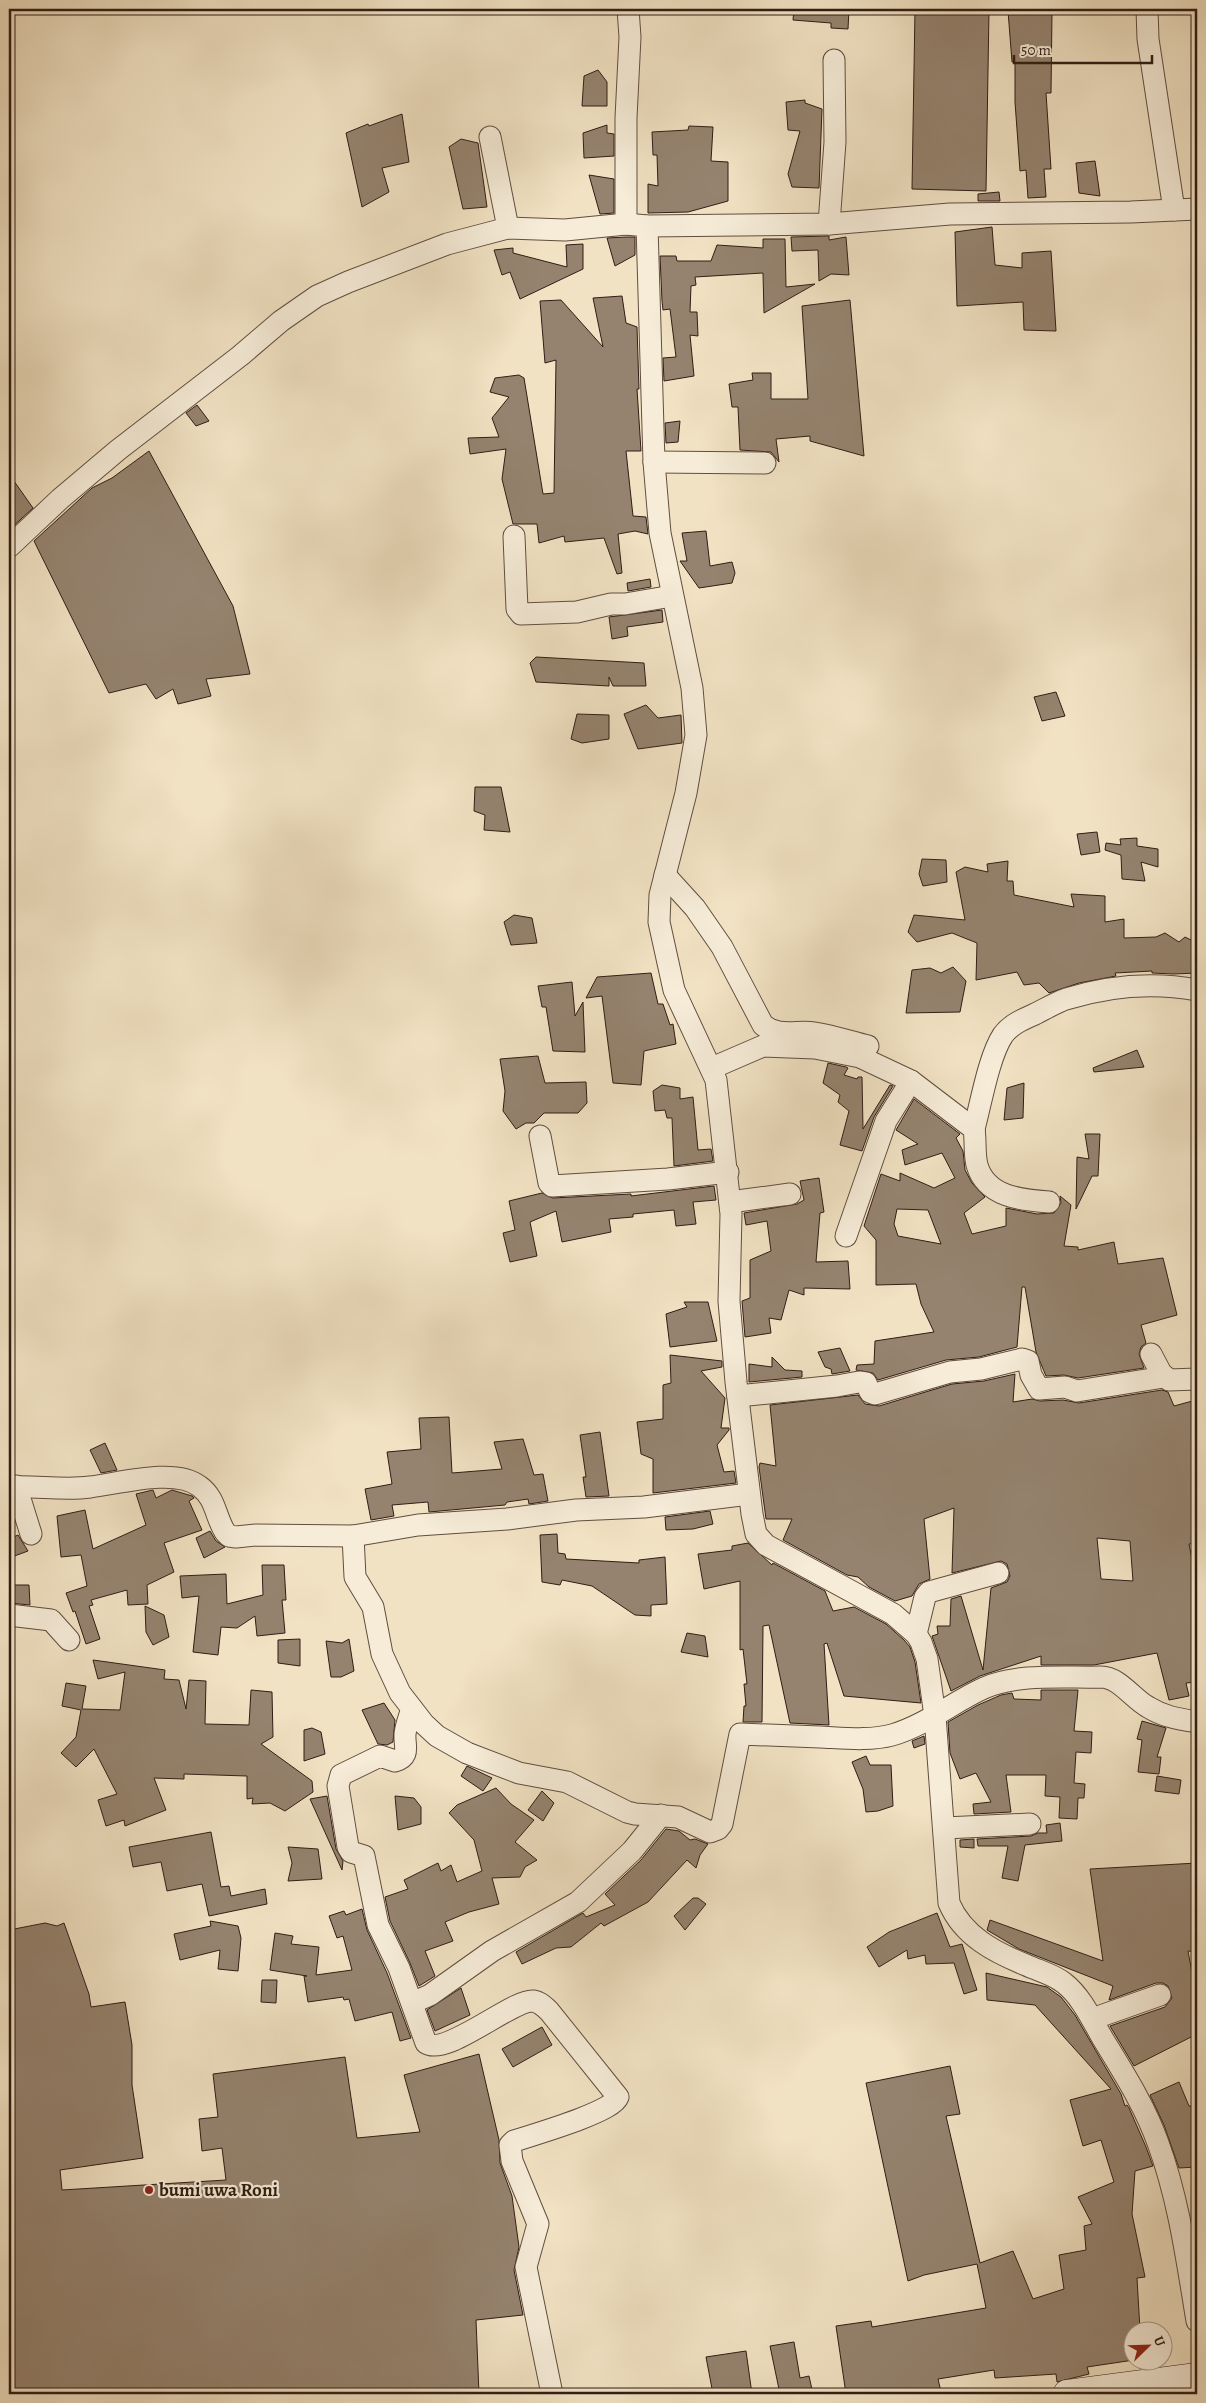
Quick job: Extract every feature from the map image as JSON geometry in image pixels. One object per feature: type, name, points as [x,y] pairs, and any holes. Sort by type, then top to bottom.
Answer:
[{"type":"main road","points":[[1067,2394],[1197,2377]]},
{"type":"street","points":[[626,224],[626,118],[630,37],[628,9]]},
{"type":"street","points":[[1146,9],[1148,39],[1174,210]]},
{"type":"street","points":[[830,224],[835,142],[834,60]]},
{"type":"street","points":[[490,137],[508,228]]},
{"type":"street","points":[[9,548],[60,499],[118,450],[307,302],[348,282],[447,244],[508,228],[565,230],[626,224],[647,226],[830,224],[950,214],[1197,209]]},
{"type":"street","points":[[647,226],[654,462],[660,533],[692,688],[696,735],[686,793],[659,905],[661,931],[667,966],[674,990],[712,1068],[718,1098],[730,1202],[729,1301],[749,1494],[756,1534],[766,1545],[893,1614],[916,1634],[927,1659],[935,1716],[952,1910],[965,1929],[998,1952],[1064,1983],[1092,2019],[1129,2082],[1158,2141],[1166,2166],[1185,2247],[1197,2321]]},
{"type":"street","points":[[654,462],[765,463]]},
{"type":"street","points":[[514,536],[517,609],[521,614],[577,612],[610,604],[625,604],[672,596]]},
{"type":"street","points":[[665,875],[695,908],[718,940],[763,1025],[771,1031],[788,1033],[812,1032],[869,1046]]},
{"type":"street","points":[[1049,1202],[1016,1199],[996,1190],[981,1174],[976,1162],[974,1129],[994,1056],[1004,1034],[1012,1026],[1065,999],[1116,988],[1148,985],[1175,986],[1197,990]]},
{"type":"street","points":[[712,1068],[758,1047],[815,1048],[866,1060],[911,1081],[974,1129]]},
{"type":"street","points":[[846,1236],[886,1121],[911,1081]]},
{"type":"street","points":[[540,1136],[549,1184],[552,1186],[678,1178],[728,1172]]},
{"type":"street","points":[[730,1202],[790,1194]]},
{"type":"street","points":[[1150,1354],[1164,1377]]},
{"type":"street","points":[[738,1396],[859,1382],[866,1383],[870,1392],[875,1394],[950,1372],[981,1369],[1022,1358],[1028,1362],[1031,1376],[1036,1386],[1042,1390],[1065,1387],[1077,1391],[1164,1377],[1176,1381],[1197,1379]]},
{"type":"street","points":[[31,1534],[13,1486],[89,1487],[146,1477],[182,1479],[197,1484],[209,1495],[223,1529],[229,1536],[353,1536],[418,1525],[507,1519],[576,1510],[644,1507],[749,1494]]},
{"type":"street","points":[[353,1536],[355,1577],[373,1607],[379,1646],[391,1679],[412,1709],[437,1736],[466,1753],[519,1774],[567,1782],[635,1814],[678,1817],[710,1832],[718,1829],[724,1815],[740,1734],[852,1738],[885,1736],[905,1730],[935,1716],[983,1688],[1006,1681],[1102,1677],[1112,1680],[1146,1706],[1166,1716],[1197,1722]]},
{"type":"street","points":[[916,1634],[929,1592],[998,1573]]},
{"type":"street","points":[[9,1615],[52,1620],[69,1640]]},
{"type":"street","points":[[412,1709],[405,1734],[407,1752],[404,1757],[396,1761],[380,1756],[373,1759],[341,1775],[338,1786],[348,1847],[350,1852],[364,1856],[378,1925],[399,1968],[426,2042],[434,2046],[492,2021],[519,2005],[532,2001],[539,2002],[618,2095],[615,2103],[598,2112],[514,2141],[510,2145],[512,2161],[538,2224],[526,2267],[552,2394]]},
{"type":"street","points":[[412,2002],[430,1996],[492,1951],[578,1902],[632,1851],[661,1815]]},
{"type":"street","points":[[945,1828],[1030,1824]]},
{"type":"street","points":[[1092,2019],[1160,1995]]},
{"type":"building","points":[[794,9],[849,9],[848,29],[831,28],[831,23],[793,20]]},
{"type":"building","points":[[915,9],[989,10],[986,191],[912,189]]},
{"type":"building","points":[[1008,11],[1052,12],[1051,93],[1046,93],[1051,169],[1044,169],[1046,197],[1028,198],[1026,170],[1020,171],[1015,102],[1015,62],[1012,62]]},
{"type":"building","points":[[598,70],[607,82],[607,106],[582,106],[584,76]]},
{"type":"building","points":[[805,100],[805,103],[822,109],[819,188],[792,187],[788,174],[800,131],[788,130],[786,102]]},
{"type":"building","points":[[402,114],[409,162],[382,168],[389,192],[362,207],[346,133]]},
{"type":"building","points":[[607,125],[607,133],[614,134],[614,156],[584,158],[583,133]]},
{"type":"building","points":[[689,126],[713,127],[711,161],[728,162],[728,201],[688,212],[648,213],[648,184],[658,186],[657,155],[653,155],[652,132],[688,130]]},
{"type":"building","points":[[461,139],[478,143],[487,207],[463,209],[449,147]]},
{"type":"building","points":[[1095,161],[1100,196],[1079,193],[1076,163]]},
{"type":"building","points":[[589,175],[614,179],[614,213],[600,214]]},
{"type":"building","points":[[999,192],[1000,201],[978,201],[978,194]]},
{"type":"building","points":[[992,227],[995,265],[1022,268],[1022,253],[1051,251],[1056,331],[1024,330],[1023,302],[957,306],[955,232]]},
{"type":"building","points":[[829,236],[829,240],[846,237],[849,275],[831,274],[819,281],[818,250],[792,251],[791,237]]},
{"type":"building","points":[[635,237],[635,255],[615,266],[607,238]]},
{"type":"building","points":[[763,239],[785,239],[786,287],[815,284],[764,313],[763,273],[695,277],[696,285],[691,286],[690,312],[697,312],[698,336],[690,335],[694,376],[664,381],[663,358],[676,357],[670,309],[663,310],[660,256],[676,256],[677,261],[711,261],[717,245],[763,248]]},
{"type":"building","points":[[583,244],[583,269],[520,299],[510,272],[502,275],[494,250],[513,248],[513,253],[567,267],[566,245]]},
{"type":"building","points":[[622,296],[626,323],[637,327],[639,389],[637,389],[641,451],[626,451],[633,516],[646,517],[648,534],[635,531],[618,534],[622,573],[617,574],[604,538],[565,542],[564,536],[539,543],[537,524],[513,524],[502,479],[506,449],[470,454],[468,438],[499,437],[492,418],[509,397],[490,392],[495,378],[519,375],[524,378],[543,494],[554,493],[556,360],[545,363],[540,301],[561,300],[603,347],[593,298]]},
{"type":"building","points":[[850,300],[864,456],[810,441],[810,436],[776,439],[779,462],[771,452],[740,450],[738,407],[732,407],[729,384],[753,380],[752,373],[771,373],[771,399],[808,399],[802,306]]},
{"type":"building","points":[[197,405],[209,421],[196,426],[186,413]]},
{"type":"building","points":[[680,421],[678,442],[666,443],[665,423]]},
{"type":"building","points":[[149,451],[233,606],[250,674],[206,679],[211,696],[178,704],[173,689],[156,699],[146,684],[109,693],[34,541],[92,488],[112,478]]},
{"type":"building","points":[[9,474],[33,508],[9,530]]},
{"type":"building","points":[[706,531],[710,566],[732,562],[735,573],[732,583],[699,588],[680,561],[687,561],[682,533]]},
{"type":"building","points":[[650,579],[651,587],[628,591],[627,583]]},
{"type":"building","points":[[662,610],[663,622],[627,627],[628,636],[612,639],[609,617]]},
{"type":"building","points":[[536,657],[644,663],[646,686],[613,686],[609,677],[609,686],[536,682],[530,663]]},
{"type":"building","points":[[1056,692],[1065,716],[1042,721],[1034,697]]},
{"type":"building","points":[[646,705],[658,718],[681,715],[682,743],[638,749],[624,714]]},
{"type":"building","points":[[577,714],[609,715],[609,739],[582,743],[571,739]]},
{"type":"building","points":[[475,787],[501,787],[510,832],[484,830],[485,815],[474,811]]},
{"type":"building","points":[[1097,832],[1100,852],[1081,855],[1077,834]]},
{"type":"building","points":[[1137,838],[1137,846],[1158,849],[1158,867],[1141,862],[1145,881],[1122,879],[1121,855],[1105,850],[1106,843],[1121,845],[1120,839]]},
{"type":"building","points":[[922,859],[946,860],[947,882],[923,886],[919,874]]},
{"type":"building","points":[[1008,861],[1007,881],[1013,881],[1014,895],[1074,907],[1071,894],[1105,896],[1105,922],[1124,919],[1124,938],[1156,937],[1165,933],[1179,942],[1185,937],[1197,943],[1197,973],[1174,974],[1152,973],[1152,971],[1115,973],[1116,976],[1079,983],[1049,993],[1039,983],[1024,985],[1017,972],[976,980],[977,943],[952,933],[917,942],[908,932],[914,915],[965,920],[956,872],[965,867],[988,872],[987,864]]},
{"type":"building","points":[[514,915],[532,918],[537,943],[511,945],[504,922]]},
{"type":"building","points":[[953,967],[966,981],[960,1012],[906,1013],[912,970],[930,968],[941,973]]},
{"type":"building","points":[[651,973],[658,1004],[663,1004],[670,1025],[673,1024],[676,1044],[644,1051],[641,1085],[613,1083],[602,996],[586,998],[597,977]]},
{"type":"building","points":[[572,982],[575,1016],[583,1002],[585,1052],[553,1051],[546,1007],[542,1007],[538,986]]},
{"type":"building","points":[[1137,1050],[1144,1067],[1094,1072],[1093,1068]]},
{"type":"building","points":[[538,1056],[545,1083],[586,1082],[587,1103],[578,1113],[544,1113],[534,1123],[526,1123],[516,1129],[503,1111],[505,1091],[500,1059]]},
{"type":"building","points":[[828,1063],[848,1068],[844,1075],[857,1079],[862,1077],[863,1129],[890,1085],[893,1086],[874,1117],[862,1151],[840,1145],[849,1111],[838,1102],[840,1095],[823,1083]]},
{"type":"building","points":[[1024,1083],[1023,1118],[1004,1120],[1007,1088]]},
{"type":"building","points":[[662,1085],[680,1088],[680,1099],[693,1097],[698,1150],[711,1149],[713,1161],[674,1166],[672,1118],[667,1118],[665,1110],[655,1111],[653,1091]]},
{"type":"building","points":[[914,1099],[960,1134],[956,1138],[963,1151],[965,1170],[972,1183],[985,1197],[964,1213],[972,1234],[1006,1226],[1006,1208],[1037,1214],[1054,1213],[1061,1203],[1060,1196],[1071,1205],[1064,1246],[1078,1247],[1078,1250],[1114,1242],[1118,1264],[1163,1258],[1177,1315],[1141,1325],[1146,1343],[1141,1347],[1139,1354],[1144,1368],[1078,1378],[1064,1375],[1046,1376],[1036,1352],[1025,1287],[1022,1287],[1017,1347],[979,1357],[946,1360],[878,1380],[873,1373],[856,1370],[857,1365],[874,1364],[875,1341],[934,1332],[921,1304],[916,1284],[876,1285],[876,1240],[864,1226],[881,1174],[900,1181],[900,1173],[934,1188],[955,1178],[942,1153],[905,1165],[902,1150],[918,1144],[896,1130]],"holes":[[[897,1209],[928,1210],[941,1244],[898,1236],[894,1224]]]},
{"type":"building","points":[[1085,1134],[1100,1134],[1098,1176],[1092,1176],[1076,1209],[1077,1157],[1089,1159]]},
{"type":"building","points":[[819,1178],[824,1212],[820,1213],[816,1262],[848,1261],[850,1289],[804,1288],[804,1295],[789,1290],[781,1320],[769,1318],[771,1333],[745,1337],[742,1301],[750,1298],[750,1260],[771,1251],[767,1221],[746,1225],[744,1213],[797,1204],[804,1200],[800,1181]]},
{"type":"building","points":[[714,1186],[716,1200],[693,1202],[696,1224],[676,1226],[674,1210],[633,1214],[633,1217],[609,1219],[611,1232],[562,1242],[556,1211],[530,1222],[537,1256],[510,1262],[503,1233],[515,1230],[509,1201],[542,1193],[553,1198],[631,1194],[631,1196]]},
{"type":"building","points":[[684,1302],[708,1302],[717,1341],[670,1347],[666,1314],[687,1307]]},
{"type":"building","points":[[840,1348],[850,1371],[832,1374],[831,1369],[825,1367],[818,1352]]},
{"type":"building","points":[[670,1355],[722,1361],[722,1367],[701,1371],[725,1398],[721,1428],[729,1428],[729,1430],[717,1445],[724,1472],[734,1471],[736,1483],[653,1493],[653,1459],[641,1454],[637,1422],[663,1419],[663,1385],[671,1383]]},
{"type":"building","points":[[772,1357],[785,1370],[802,1371],[802,1377],[749,1382],[749,1364],[772,1367]]},
{"type":"building","points":[[1015,1374],[1013,1402],[1032,1399],[1040,1401],[1063,1400],[1079,1403],[1162,1390],[1168,1392],[1174,1406],[1196,1400],[1196,1414],[1193,1415],[1195,1464],[1197,1464],[1197,1543],[1189,1544],[1197,1584],[1197,1591],[1195,1591],[1197,1682],[1186,1683],[1189,1696],[1169,1700],[1157,1653],[1094,1665],[1041,1665],[1041,1656],[980,1676],[951,1691],[932,1636],[938,1634],[937,1626],[950,1626],[951,1599],[961,1596],[983,1670],[991,1588],[1007,1582],[1010,1576],[1007,1564],[1001,1561],[952,1573],[954,1508],[924,1519],[930,1579],[919,1584],[912,1596],[895,1601],[869,1587],[858,1577],[847,1575],[783,1540],[792,1519],[766,1519],[759,1467],[760,1463],[776,1466],[770,1405],[858,1395],[865,1404],[879,1406],[952,1384],[984,1381]],"holes":[[[1097,1538],[1130,1541],[1133,1581],[1101,1579]]]},
{"type":"building","points":[[449,1417],[452,1473],[502,1469],[494,1442],[523,1439],[534,1475],[543,1474],[548,1501],[529,1504],[528,1499],[507,1502],[505,1505],[429,1512],[428,1502],[392,1505],[394,1516],[371,1520],[365,1489],[392,1484],[387,1452],[421,1449],[419,1418]]},
{"type":"building","points":[[600,1432],[609,1496],[586,1497],[583,1477],[586,1477],[580,1435]]},
{"type":"building","points":[[105,1443],[117,1470],[101,1473],[90,1450]]},
{"type":"building","points":[[153,1490],[156,1498],[172,1490],[192,1496],[194,1498],[189,1501],[202,1530],[164,1543],[174,1572],[147,1585],[148,1604],[128,1605],[127,1590],[91,1600],[93,1605],[89,1606],[100,1639],[86,1644],[75,1611],[73,1612],[66,1593],[87,1586],[81,1555],[61,1557],[57,1516],[85,1510],[93,1549],[146,1525],[136,1494]]},
{"type":"building","points":[[710,1511],[713,1524],[693,1529],[666,1530],[665,1517]]},
{"type":"building","points":[[210,1531],[216,1541],[225,1547],[204,1558],[196,1538]]},
{"type":"building","points":[[557,1534],[558,1553],[565,1554],[566,1559],[639,1563],[639,1560],[665,1557],[667,1604],[651,1605],[651,1616],[635,1615],[592,1586],[562,1580],[560,1585],[542,1582],[540,1535]]},
{"type":"building","points":[[18,1535],[28,1551],[9,1558],[9,1539]]},
{"type":"building","points":[[748,1543],[772,1565],[773,1563],[825,1591],[833,1611],[854,1607],[886,1624],[904,1640],[910,1647],[915,1662],[921,1703],[844,1696],[827,1643],[824,1644],[829,1725],[790,1723],[769,1625],[763,1626],[762,1722],[743,1722],[744,1706],[746,1706],[744,1684],[747,1684],[743,1649],[740,1650],[740,1581],[704,1589],[698,1554],[732,1550],[732,1546]]},
{"type":"building","points":[[262,1565],[284,1565],[286,1600],[282,1600],[285,1633],[257,1636],[255,1616],[237,1628],[221,1627],[218,1655],[193,1652],[199,1596],[182,1598],[180,1576],[226,1574],[227,1604],[263,1595]]},
{"type":"building","points":[[9,1585],[29,1585],[30,1605],[9,1603]]},
{"type":"building","points":[[145,1606],[164,1615],[169,1637],[153,1645],[146,1632]]},
{"type":"building","points":[[687,1633],[705,1636],[708,1657],[681,1652]]},
{"type":"building","points":[[300,1639],[300,1666],[278,1663],[278,1640]]},
{"type":"building","points":[[349,1639],[354,1671],[341,1677],[331,1677],[326,1641],[342,1643]]},
{"type":"building","points":[[93,1660],[165,1670],[164,1679],[179,1680],[186,1709],[189,1680],[206,1681],[205,1724],[249,1725],[251,1690],[272,1692],[273,1737],[261,1744],[312,1781],[313,1792],[285,1811],[270,1803],[252,1804],[253,1798],[247,1799],[247,1776],[184,1774],[184,1779],[154,1778],[166,1810],[125,1826],[124,1820],[106,1826],[98,1800],[117,1794],[94,1749],[76,1767],[61,1753],[76,1737],[81,1710],[62,1706],[66,1683],[86,1686],[82,1709],[120,1710],[125,1672],[98,1679]]},
{"type":"building","points":[[1041,1690],[1078,1690],[1074,1731],[1092,1732],[1091,1753],[1076,1752],[1074,1783],[1085,1784],[1084,1798],[1078,1798],[1077,1819],[1059,1818],[1060,1797],[1045,1796],[1046,1775],[1006,1775],[1011,1812],[974,1814],[973,1804],[991,1802],[976,1773],[960,1779],[950,1753],[948,1722],[978,1705],[1001,1695],[1012,1693],[1014,1699],[1041,1700]]},
{"type":"building","points":[[384,1703],[395,1720],[393,1742],[387,1745],[378,1744],[362,1710]]},
{"type":"building","points":[[1142,1721],[1166,1728],[1157,1757],[1161,1757],[1159,1774],[1138,1772],[1142,1740],[1137,1739]]},
{"type":"building","points":[[312,1728],[321,1732],[325,1754],[304,1761],[304,1730]]},
{"type":"building","points":[[924,1736],[925,1744],[914,1748],[912,1741]]},
{"type":"building","points":[[866,1756],[870,1765],[891,1765],[893,1806],[878,1811],[866,1812],[863,1789],[852,1762]]},
{"type":"building","points":[[467,1766],[492,1778],[483,1791],[461,1776]]},
{"type":"building","points":[[1157,1776],[1181,1780],[1179,1794],[1155,1791]]},
{"type":"building","points":[[496,1788],[511,1804],[534,1820],[515,1842],[537,1860],[525,1867],[520,1877],[492,1878],[499,1904],[469,1912],[445,1922],[453,1941],[425,1951],[435,1976],[419,1986],[390,1921],[385,1897],[408,1889],[404,1880],[438,1863],[441,1871],[451,1865],[457,1882],[482,1871],[474,1840],[449,1813],[457,1805]]},
{"type":"building","points":[[542,1791],[554,1803],[543,1821],[528,1810]]},
{"type":"building","points":[[327,1796],[336,1849],[343,1861],[342,1870],[310,1799]]},
{"type":"building","points":[[395,1796],[414,1798],[421,1807],[421,1824],[398,1830]]},
{"type":"building","points":[[1060,1823],[1062,1841],[1025,1845],[1018,1881],[1002,1878],[1008,1846],[978,1846],[977,1839],[1031,1836],[1038,1833],[1047,1833],[1046,1825]]},
{"type":"building","points":[[666,1829],[679,1831],[690,1840],[695,1839],[708,1844],[700,1855],[696,1868],[687,1860],[648,1902],[604,1926],[601,1923],[571,1947],[556,1948],[522,1964],[516,1952],[583,1913],[586,1917],[615,1905],[605,1894],[641,1860]]},
{"type":"building","points":[[211,1832],[221,1887],[229,1886],[231,1896],[265,1889],[267,1904],[209,1916],[202,1884],[167,1891],[161,1862],[133,1867],[129,1847]]},
{"type":"building","points":[[974,1839],[974,1848],[960,1847],[960,1840]]},
{"type":"building","points":[[288,1847],[318,1849],[322,1879],[288,1881],[292,1863]]},
{"type":"building","points":[[1197,1863],[1197,1952],[1188,1951],[1197,2000],[1197,2034],[1134,2066],[1110,2026],[1165,2007],[1172,1998],[1168,1986],[1163,1983],[1156,1983],[1109,2000],[1113,1986],[1019,1949],[987,1930],[990,1920],[1103,1961],[1090,1869]]},
{"type":"building","points":[[693,1898],[698,1898],[706,1904],[685,1930],[674,1916]]},
{"type":"building","points":[[362,1909],[367,1930],[387,1973],[411,2038],[400,2041],[392,2012],[355,2021],[349,1999],[344,2000],[343,1997],[308,2002],[304,1976],[307,1976],[270,1970],[275,1933],[293,1936],[291,1944],[319,1947],[316,1975],[352,1970],[343,1936],[337,1938],[329,1916],[344,1911],[346,1915]]},
{"type":"building","points":[[937,1913],[950,1947],[962,1944],[977,1990],[964,1994],[954,1963],[926,1964],[925,1955],[908,1959],[907,1950],[879,1967],[867,1947],[889,1932]]},
{"type":"building","points":[[210,1921],[238,1926],[241,1938],[238,1971],[218,1969],[220,1950],[180,1960],[174,1934],[211,1926]]},
{"type":"building","points":[[45,1923],[57,1926],[64,1923],[89,1994],[91,2007],[125,2002],[132,2045],[132,2085],[143,2158],[60,2170],[62,2190],[226,2180],[222,2148],[202,2151],[199,2119],[218,2117],[213,2074],[345,2057],[357,2138],[420,2132],[404,2075],[479,2054],[499,2140],[500,2163],[512,2196],[519,2247],[514,2270],[523,2315],[476,2320],[479,2394],[9,2394],[9,1930]]},
{"type":"building","points":[[986,1973],[1047,1987],[1061,1997],[1075,2015],[1121,2094],[1125,2106],[1127,2105],[1129,2108],[1153,2166],[1135,2171],[1132,2214],[1145,2277],[1137,2278],[1139,2320],[1124,2320],[1124,2361],[1087,2367],[1089,2374],[1057,2382],[1056,2374],[995,2378],[994,2370],[938,2379],[941,2392],[846,2394],[836,2326],[871,2321],[872,2327],[986,2308],[977,2264],[924,2275],[908,2281],[866,2083],[950,2066],[960,2114],[946,2116],[980,2263],[1013,2251],[1033,2299],[1064,2289],[1059,2255],[1086,2250],[1084,2226],[1092,2224],[1078,2197],[1114,2182],[1101,2140],[1083,2146],[1070,2100],[1111,2089],[1035,2005],[987,2000]]},
{"type":"building","points":[[262,1980],[277,1980],[276,2003],[261,2002]]},
{"type":"building","points":[[461,1988],[470,2015],[435,2031],[427,2010]]},
{"type":"building","points":[[542,2027],[552,2045],[513,2067],[502,2049]]},
{"type":"building","points":[[1179,2082],[1189,2106],[1197,2106],[1197,2167],[1179,2168],[1164,2125],[1150,2095]]},
{"type":"building","points":[[794,2342],[800,2378],[809,2376],[813,2394],[780,2394],[770,2346]]},
{"type":"building","points":[[746,2351],[752,2394],[713,2394],[706,2357]]},
{"type":"place","name":"bumi uwa Roni","points":[[149,2190]]}]
